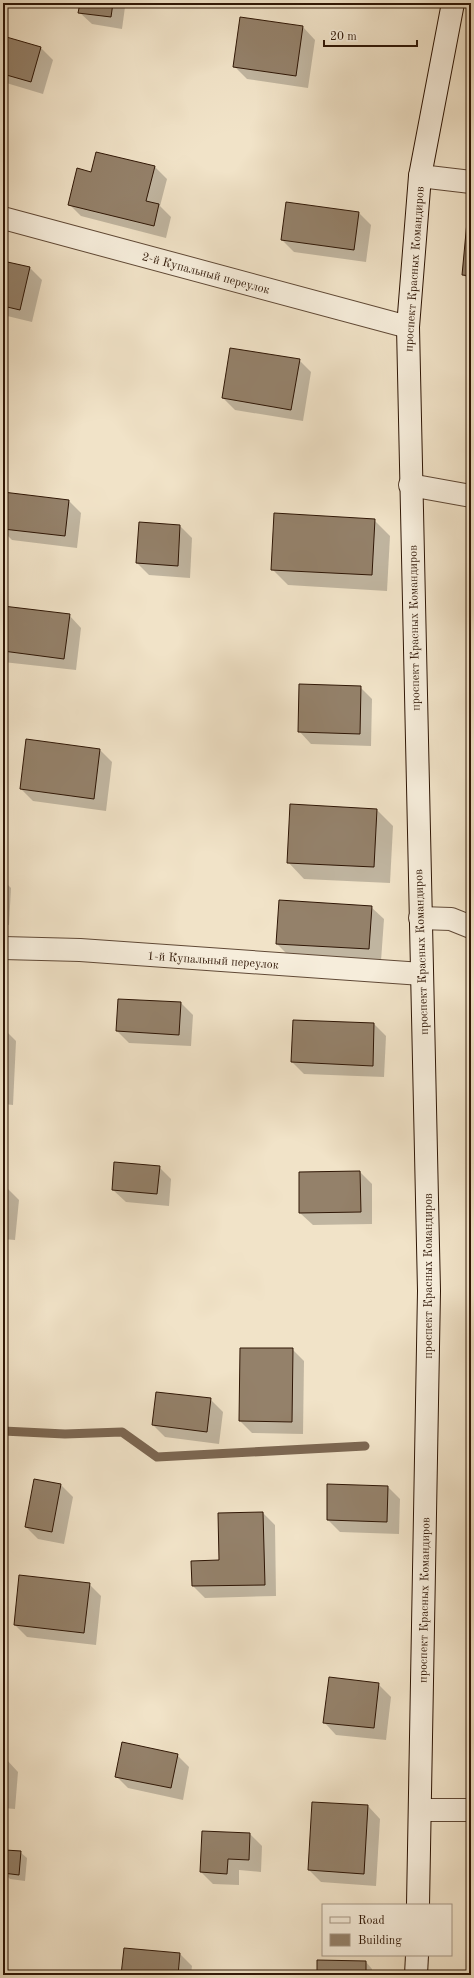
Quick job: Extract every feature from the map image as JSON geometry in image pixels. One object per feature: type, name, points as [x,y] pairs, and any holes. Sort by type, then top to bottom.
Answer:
[{"type":"street","name":"проспект Красных Командиров","points":[[418,1904],[430,1291],[410,485],[408,327],[420,176],[453,3]]},
{"type":"street","points":[[420,176],[471,182]]},
{"type":"street","name":"2-й Купальный переулок","points":[[3,218],[408,327]]},
{"type":"street","points":[[410,485],[471,496]]},
{"type":"street","points":[[420,918],[450,919],[471,927]]},
{"type":"street","name":"1-й Купальный переулок","points":[[3,948],[80,950],[422,974]]},
{"type":"street","points":[[421,1810],[471,1810]]},
{"type":"street","points":[[416,1975],[417,1956]]},
{"type":"building","points":[[80,3],[113,3],[111,17],[78,13]]},
{"type":"building","points":[[240,17],[303,26],[296,76],[233,67]]},
{"type":"building","points":[[3,36],[41,47],[31,82],[3,74]]},
{"type":"building","points":[[96,152],[155,166],[146,201],[159,204],[154,226],[68,205],[77,168],[91,172]]},
{"type":"building","points":[[286,202],[359,212],[354,250],[281,240]]},
{"type":"building","points":[[468,211],[471,211],[471,276],[462,275]]},
{"type":"building","points":[[3,261],[30,267],[20,310],[3,306]]},
{"type":"building","points":[[230,348],[300,359],[291,410],[222,398]]},
{"type":"building","points":[[3,492],[69,500],[65,536],[3,529]]},
{"type":"building","points":[[274,513],[375,519],[372,575],[271,570]]},
{"type":"building","points":[[139,522],[180,525],[178,566],[136,563]]},
{"type":"building","points":[[3,606],[70,614],[64,659],[3,651]]},
{"type":"building","points":[[299,684],[361,686],[360,734],[298,732]]},
{"type":"building","points":[[26,739],[100,749],[94,799],[20,789]]},
{"type":"building","points":[[290,804],[377,809],[374,867],[287,863]]},
{"type":"building","points":[[279,900],[372,906],[369,949],[276,944]]},
{"type":"building","points":[[118,999],[181,1002],[179,1035],[116,1031]]},
{"type":"building","points":[[293,1020],[374,1023],[373,1066],[291,1062]]},
{"type":"building","points":[[114,1162],[160,1166],[157,1194],[112,1190]]},
{"type":"building","points":[[360,1171],[361,1212],[299,1213],[299,1172]]},
{"type":"building","points":[[3,1187],[7,1187],[3,1226]]},
{"type":"building","points":[[240,1348],[293,1348],[292,1422],[239,1421]]},
{"type":"building","points":[[156,1392],[211,1398],[207,1432],[152,1425]]},
{"type":"building","points":[[34,1479],[61,1484],[52,1532],[25,1527]]},
{"type":"building","points":[[327,1484],[388,1486],[387,1522],[327,1520]]},
{"type":"building","points":[[263,1512],[265,1585],[192,1586],[191,1561],[219,1560],[218,1513]]},
{"type":"building","points":[[19,1575],[90,1583],[84,1633],[14,1625]]},
{"type":"building","points":[[329,1677],[379,1683],[374,1728],[323,1723]]},
{"type":"building","points":[[122,1742],[178,1754],[171,1788],[115,1777]]},
{"type":"building","points":[[3,1758],[7,1758],[4,1797],[3,1797]]},
{"type":"building","points":[[312,1802],[368,1805],[364,1874],[308,1870]]},
{"type":"building","points":[[202,1831],[250,1833],[249,1860],[228,1859],[227,1874],[200,1872]]},
{"type":"building","points":[[5,1850],[21,1851],[19,1875],[3,1873]]},
{"type":"building","points":[[124,1948],[180,1953],[178,1975],[121,1975]]},
{"type":"building","points":[[317,1960],[366,1961],[366,1975],[317,1975]]},
{"type":"waterway","points":[[3,1431],[65,1434],[122,1432],[157,1457],[365,1446]]}]
